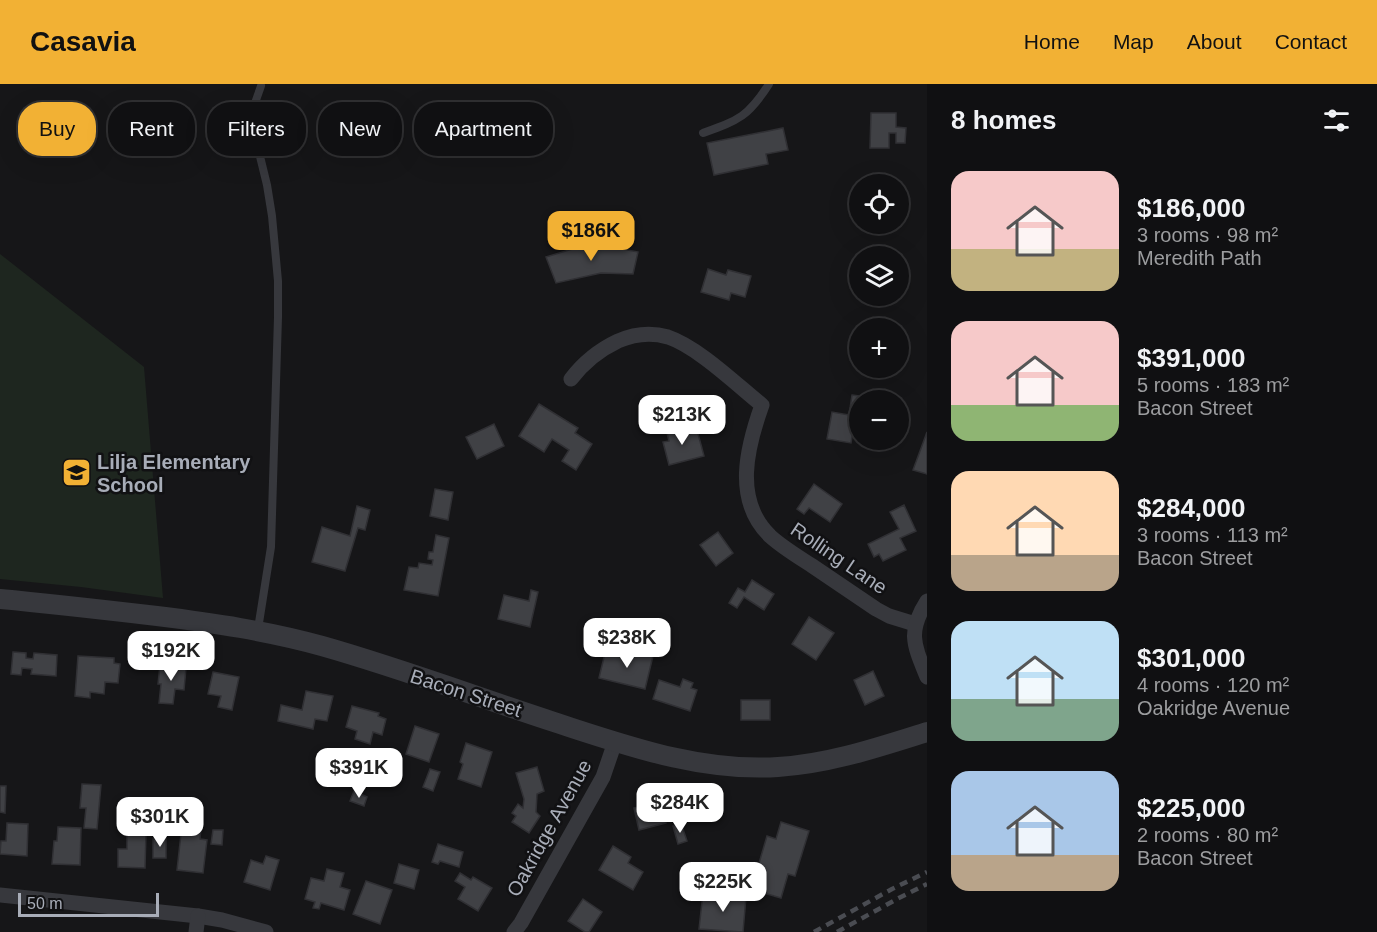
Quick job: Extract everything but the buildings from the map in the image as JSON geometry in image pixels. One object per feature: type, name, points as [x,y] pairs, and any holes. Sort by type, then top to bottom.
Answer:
[{"type":"street","name":"Rolling Lane","points":[[572,379],[582,366],[597,353],[625,338],[653,334],[668,337],[692,350],[762,405],[752,432],[746,472],[751,507],[769,535],[784,548],[876,609],[889,616],[915,624]]},
{"type":"street","name":"Bacon Street","points":[[0,599],[79,606],[258,631],[356,656],[648,752],[703,764],[729,767],[798,766],[927,732]]},
{"type":"street","points":[[927,601],[915,624],[914,638],[917,653],[927,677]]},
{"type":"street","name":"Oakridge Avenue","points":[[514,932],[603,777],[615,742]]},
{"type":"street","points":[[0,895],[198,916],[266,932]]},
{"type":"street","points":[[196,932],[198,916]]},
{"type":"lane","points":[[703,133],[745,115],[757,103],[769,84]]},
{"type":"lane","points":[[258,631],[271,547],[278,317],[278,281],[273,227],[267,185],[255,136],[255,103],[261,86]]},
{"type":"shaded area","name":"Lilja Elementary School","points":[[0,254],[144,367],[163,598],[0,579]]},
{"type":"railway","points":[[814,932],[927,872]]},
{"type":"railway","points":[[837,932],[927,884]]},
{"type":"place","name":"Lilja Elementary School","points":[[76,473]]}]
